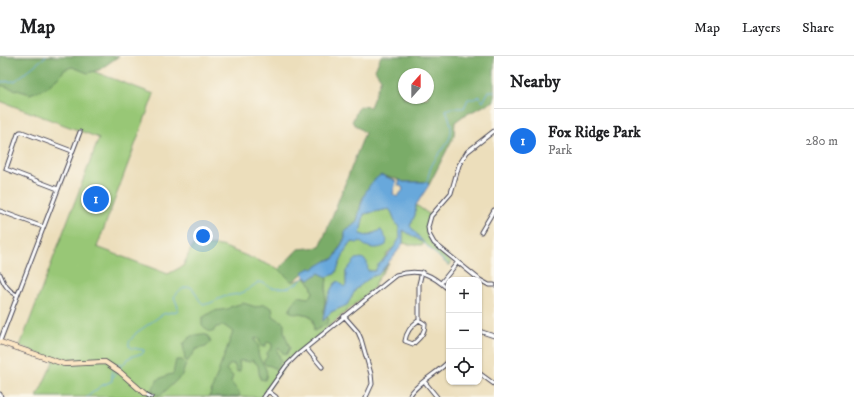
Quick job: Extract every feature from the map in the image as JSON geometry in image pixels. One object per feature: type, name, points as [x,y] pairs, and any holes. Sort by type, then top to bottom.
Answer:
[{"type":"street","points":[[494,131],[467,152],[462,159],[451,193],[434,211],[429,220],[428,232],[432,241],[457,263],[480,280],[489,285],[494,285]]},
{"type":"street","points":[[58,189],[7,170],[6,166],[19,133],[21,132],[72,151]]},
{"type":"street","points":[[80,132],[0,341],[59,363],[102,362],[110,365],[120,372],[145,394],[151,397]]},
{"type":"street","points":[[481,232],[494,210]]},
{"type":"street","points":[[0,211],[43,227]]},
{"type":"street","points":[[441,283],[457,263]]},
{"type":"street","points":[[264,397],[286,366],[344,316],[396,275],[406,272],[422,272],[428,274],[446,287]]},
{"type":"street","points":[[419,320],[425,324],[425,331],[413,344],[408,343],[406,341],[406,337],[415,323],[419,320],[419,284],[422,272]]},
{"type":"street","points":[[0,274],[9,291],[17,295]]},
{"type":"street","points":[[344,316],[358,332],[371,374],[372,384],[366,397]]},
{"type":"street","points":[[482,332],[494,336]]},
{"type":"street","points":[[306,348],[322,367]]},
{"type":"street","points":[[409,397],[416,387],[446,364]]},
{"type":"street","points":[[482,374],[494,384]]},
{"type":"street","points":[[424,381],[437,397]]},
{"type":"street","points":[[268,391],[276,397]]},
{"type":"green space","points":[[0,56],[52,56],[154,94],[97,247],[168,274],[183,266],[193,245],[222,246],[279,269],[292,282],[306,278],[311,285],[313,293],[308,298],[299,313],[309,315],[313,320],[314,331],[329,320],[327,317],[331,312],[347,305],[356,289],[372,276],[378,275],[389,263],[375,283],[375,287],[291,359],[261,397],[37,397],[54,360],[20,346],[99,138],[0,101]]},
{"type":"green space","points":[[0,56],[119,56],[99,70],[88,73],[72,67],[64,70],[60,76],[46,88],[30,94],[0,85]]},
{"type":"green space","points":[[381,56],[494,56],[494,101],[463,116],[455,122],[454,136],[429,185],[427,182],[403,182],[381,175],[362,199],[357,222],[345,232],[345,237],[334,259],[328,260],[313,270],[310,268],[292,282],[279,269],[298,249],[320,247],[365,133],[352,122],[359,106],[370,107],[381,79],[375,70]]},
{"type":"green space","points":[[416,205],[429,214],[426,230],[428,236],[435,247],[452,262],[449,266],[424,243],[423,245],[411,245],[403,243],[403,229],[422,242],[410,226],[415,215]]},
{"type":"green space","points":[[389,209],[399,227],[400,238],[394,248],[390,250],[375,271],[346,271],[346,285],[344,287],[335,283],[331,289],[324,312],[327,277],[335,274],[348,245],[353,242],[360,241],[381,230],[366,236],[360,234],[364,214]]},
{"type":"green space","points":[[319,273],[327,277],[323,321],[327,317],[329,320],[326,325],[314,331],[313,320],[309,315],[299,313],[296,314],[289,311],[298,296],[308,298],[313,293],[311,285],[306,278],[310,279]]},
{"type":"green space","points":[[243,303],[256,307],[264,304],[272,308],[273,316],[284,323],[284,332],[290,348],[286,355],[279,348],[277,350],[281,361],[275,369],[263,362],[267,357],[267,353],[272,347],[272,344],[268,342],[266,343],[266,346],[262,347],[259,339],[255,338],[259,347],[259,356],[265,367],[267,375],[265,380],[260,379],[258,365],[252,360],[250,362],[239,361],[240,371],[237,372],[234,364],[229,365],[226,370],[233,376],[231,382],[240,394],[238,397],[209,397],[233,332],[225,326],[216,327],[213,332],[208,331],[202,325],[202,318],[213,311],[228,309]]},
{"type":"green space","points":[[201,334],[207,335],[211,342],[206,347],[196,349],[187,362],[185,360],[183,344],[191,336]]},
{"type":"green space","points":[[176,360],[182,360],[186,364],[182,375],[160,396],[154,393],[152,390],[158,379],[173,374]]},
{"type":"water","points":[[381,175],[396,182],[393,194],[397,197],[403,190],[402,187],[398,185],[400,180],[403,182],[427,182],[429,185],[416,205],[415,215],[410,226],[424,243],[403,230],[403,243],[378,275],[372,276],[356,289],[347,305],[331,312],[323,321],[327,300],[332,288],[338,281],[344,287],[346,285],[346,271],[356,259],[362,258],[367,262],[368,271],[375,271],[378,265],[399,240],[399,227],[389,209],[364,214],[360,234],[367,236],[381,230],[387,240],[386,245],[379,248],[372,248],[365,246],[360,241],[357,243],[353,242],[348,245],[335,274],[327,277],[319,273],[310,279],[305,277],[303,272],[310,268],[313,269],[328,260],[334,259],[345,238],[345,232],[357,222],[367,190],[375,179]]},
{"type":"waterway","points":[[0,82],[15,81],[46,56]]},
{"type":"waterway","points":[[426,183],[431,167],[446,145],[451,134],[450,120],[446,110],[451,108],[464,108],[468,99],[474,99],[479,96],[483,102],[489,91],[494,91]]},
{"type":"waterway","points":[[424,243],[449,265]]},
{"type":"waterway","points":[[119,369],[129,358],[143,353],[144,350],[129,346],[129,342],[136,333],[163,314],[177,311],[178,307],[174,297],[184,288],[191,287],[200,301],[206,304],[224,297],[244,292],[259,282],[273,287],[290,287],[305,277]]},
{"type":"waterway","points":[[117,365],[122,364]]},
{"type":"waterway","points":[[112,370],[112,378]]},
{"type":"waterway","points":[[87,397],[101,386],[112,381],[112,378],[117,372]]},
{"type":"place","name":"Fox Ridge Park","points":[[96,199]]}]
